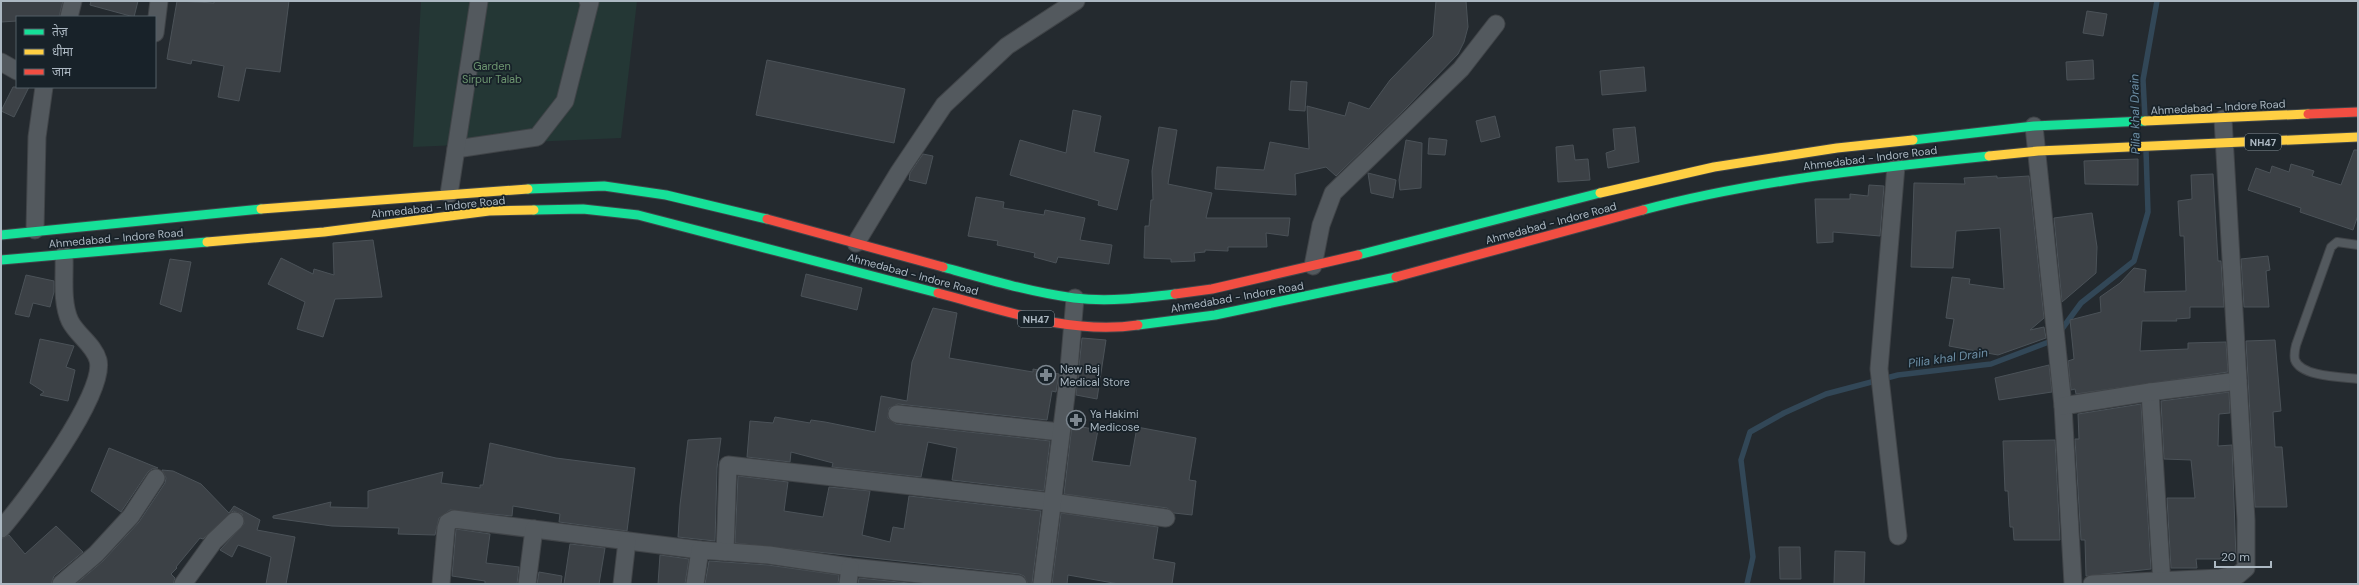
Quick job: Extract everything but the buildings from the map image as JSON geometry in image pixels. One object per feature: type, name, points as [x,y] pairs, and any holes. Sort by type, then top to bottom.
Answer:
[{"type":"highway","name":"Ahmedabad - Indore Road","points":[[1,234],[318,207],[449,194],[566,186],[604,186],[666,195],[777,221],[1008,284],[1075,298],[1134,299],[1212,289],[1313,266],[1574,198],[1714,167],[1837,148],[2034,126],[2358,112]]},
{"type":"highway","name":"Ahmedabad - Indore Road","points":[[1,260],[489,212],[583,209],[638,215],[1032,318],[1072,326],[1134,326],[1215,315],[1372,283],[1680,200],[1766,184],[1896,166],[2038,151],[2358,137]]},
{"type":"street","points":[[70,16],[74,1]]},
{"type":"street","points":[[156,25],[159,1]]},
{"type":"street","points":[[449,194],[479,1]]},
{"type":"street","points":[[456,149],[537,138],[565,101],[590,2],[588,1]]},
{"type":"street","points":[[856,243],[899,172],[944,105],[1007,46],[1076,1]]},
{"type":"street","points":[[1313,266],[1321,225],[1333,193],[1461,69],[1496,24]]},
{"type":"street","points":[[1,62],[16,70]]},
{"type":"street","points":[[35,230],[37,137],[42,88]]},
{"type":"street","points":[[2092,584],[2162,582],[2238,575],[2246,568],[2247,540],[2223,119]]},
{"type":"street","points":[[2034,126],[2038,151],[2063,406],[2073,584]]},
{"type":"street","points":[[1896,166],[1879,369],[1898,536]]},
{"type":"street","points":[[1,529],[34,489],[73,429],[99,373],[98,361],[94,353],[70,321],[66,309],[64,255]]},
{"type":"street","points":[[1042,584],[1060,432],[1068,380],[1075,298]]},
{"type":"street","points":[[2063,406],[2150,392],[2238,381]]},
{"type":"street","points":[[2150,392],[2162,582]]},
{"type":"street","points":[[897,414],[1060,432]]},
{"type":"street","points":[[725,552],[728,465],[1052,502],[1166,518]]},
{"type":"street","points":[[61,584],[96,554],[131,516],[156,478]]},
{"type":"street","points":[[441,584],[448,522],[454,519],[700,550],[769,555],[948,581],[1018,584]]},
{"type":"street","points":[[183,584],[214,541],[235,521]]},
{"type":"street","points":[[527,584],[534,529]]},
{"type":"street","points":[[622,584],[627,541]]},
{"type":"street","points":[[695,584],[700,550]]},
{"type":"street","points":[[848,584],[850,567]]},
{"type":"lane","points":[[2358,245],[2337,242],[2331,247],[2296,345],[2295,360],[2299,367],[2312,373],[2358,379]]},
{"type":"green space","name":"Garden Sirpur Talab","points":[[421,1],[637,1],[621,138],[413,147]]},
{"type":"waterway","name":"Pilia khal Drain","points":[[2145,117],[2143,80],[2157,1]]},
{"type":"waterway","name":"Pilia khal Drain","points":[[2059,333],[2081,303],[2134,261],[2148,212],[2146,150]]},
{"type":"waterway","name":"Pilia khal Drain","points":[[1747,584],[1753,557],[1741,460],[1750,432],[1784,413],[1826,394],[1898,375],[1991,364],[2054,340]]},
{"type":"traffic: fast","points":[[1913,140],[2034,126],[2145,121]]},
{"type":"traffic: fast","points":[[1643,210],[1728,191],[1815,176],[1989,156]]},
{"type":"traffic: fast","points":[[528,189],[604,186],[666,195],[767,219]]},
{"type":"traffic: fast","points":[[1358,255],[1600,193]]},
{"type":"traffic: fast","points":[[1,235],[261,209]]},
{"type":"traffic: fast","points":[[534,210],[583,209],[638,215],[938,293]]},
{"type":"traffic: fast","points":[[1,260],[207,242]]},
{"type":"traffic: fast","points":[[943,267],[1025,289],[1074,298],[1112,300],[1175,294]]},
{"type":"traffic: fast","points":[[1138,325],[1215,315],[1396,277]]},
{"type":"traffic: slow","points":[[2145,121],[2308,114]]},
{"type":"traffic: slow","points":[[1989,156],[2038,151],[2358,137]]},
{"type":"traffic: slow","points":[[1600,193],[1714,167],[1837,148],[1913,140]]},
{"type":"traffic: slow","points":[[261,209],[528,189]]},
{"type":"traffic: slow","points":[[207,242],[324,232],[489,211],[534,210]]},
{"type":"traffic: jam","points":[[2308,114],[2358,112]]},
{"type":"traffic: jam","points":[[1396,277],[1643,210]]},
{"type":"traffic: jam","points":[[767,219],[943,267]]},
{"type":"traffic: jam","points":[[1175,294],[1212,289],[1358,255]]},
{"type":"traffic: jam","points":[[938,293],[1012,313],[1062,324],[1087,327],[1138,325]]},
{"type":"place","name":"New Raj Medical Store","points":[[1046,375]]},
{"type":"place","name":"Ya Hakimi Medicose","points":[[1076,420]]}]
